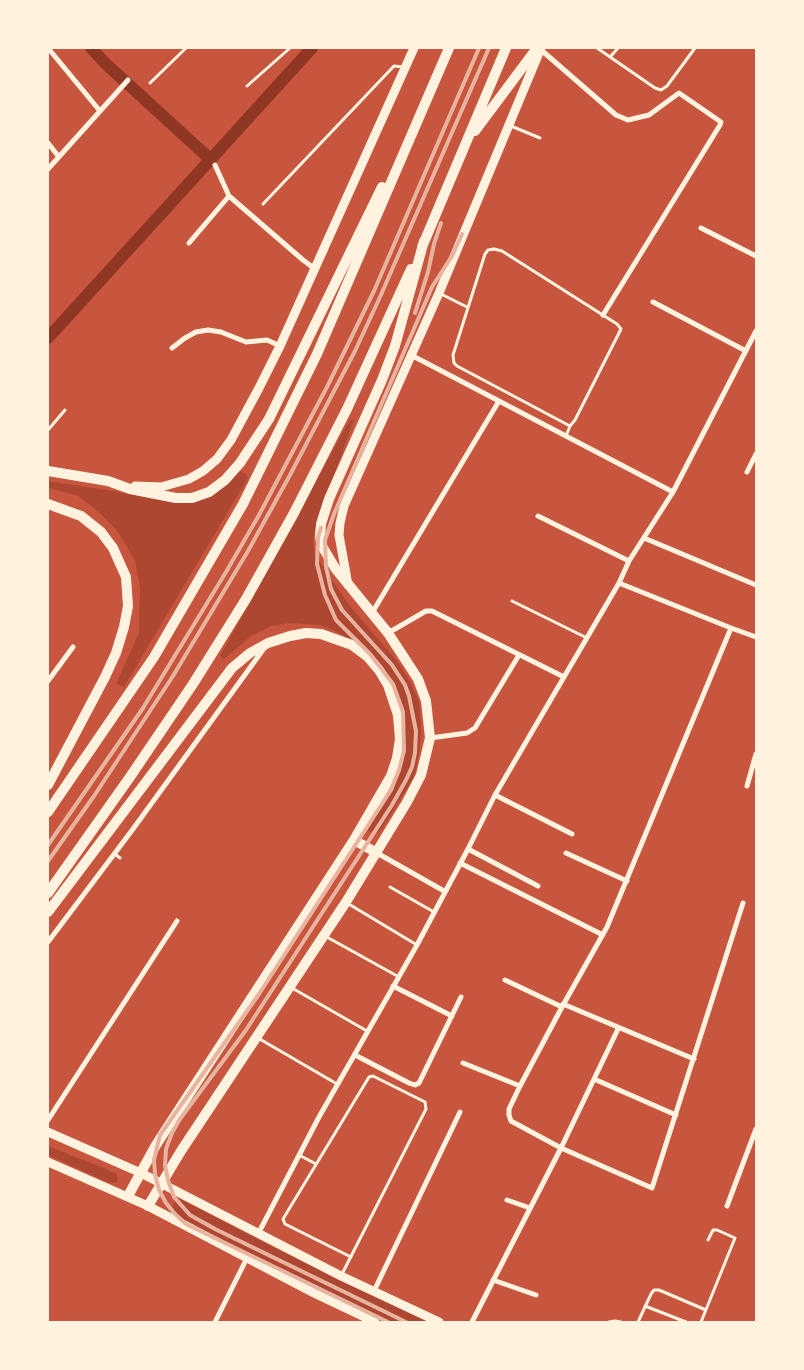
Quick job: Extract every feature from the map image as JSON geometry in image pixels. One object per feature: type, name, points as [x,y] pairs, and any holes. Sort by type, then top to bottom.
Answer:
[{"type":"main road","points":[[48,471],[129,485],[161,487],[189,479],[203,471],[217,459],[231,440],[260,388],[316,269],[414,48]]},
{"type":"main road","points":[[48,812],[154,656],[243,504],[282,428],[351,277],[449,48]]},
{"type":"main road","points":[[48,893],[193,684],[246,599],[294,513],[347,409],[424,241],[506,48]]},
{"type":"main road","points":[[465,144],[540,48]]},
{"type":"main road","points":[[348,585],[339,535],[344,506],[439,293],[540,48]]},
{"type":"main road","points":[[108,480],[144,492],[176,498],[192,498],[209,492],[240,464],[269,419],[427,97]]},
{"type":"main road","points":[[148,1206],[161,1183],[346,902],[407,802],[421,775],[430,738],[426,702],[418,679],[388,633],[348,585],[331,561],[322,546],[320,537],[321,524],[329,499],[382,380],[395,346],[424,241]]},
{"type":"main road","points":[[48,504],[81,516],[101,532],[113,548],[126,577],[128,606],[116,653],[48,785]]},
{"type":"main road","points":[[48,912],[232,668],[250,653],[268,643],[306,634],[321,634],[352,644],[368,656],[388,685],[398,715],[400,739],[397,758],[391,776],[354,840],[200,1075],[128,1196]]},
{"type":"main road","points":[[354,840],[376,853]]},
{"type":"main road","points":[[48,1132],[161,1183],[258,1234],[439,1322]]},
{"type":"main road","points":[[48,1162],[128,1196],[375,1322]]},
{"type":"street","points":[[48,48],[100,111]]},
{"type":"street","points":[[540,48],[616,115],[628,120],[656,111],[679,94],[721,122],[603,315]]},
{"type":"street","points":[[48,169],[128,80]]},
{"type":"street","points":[[48,143],[59,157]]},
{"type":"street","points":[[215,165],[229,196],[316,269]]},
{"type":"street","points":[[189,243],[229,196]]},
{"type":"street","points":[[701,228],[756,256]]},
{"type":"street","points":[[653,302],[746,351]]},
{"type":"street","points":[[172,348],[196,332],[208,330],[221,332],[246,342],[267,340],[280,346]]},
{"type":"street","points":[[258,1234],[338,1085],[417,945],[468,849],[494,795],[619,583],[629,561],[673,492],[756,331]]},
{"type":"street","points":[[411,355],[673,492]]},
{"type":"street","points":[[372,613],[499,401]]},
{"type":"street","points":[[747,472],[756,454]]},
{"type":"street","points":[[538,516],[629,561]]},
{"type":"street","points":[[644,538],[756,585]]},
{"type":"street","points":[[619,583],[756,637]]},
{"type":"street","points":[[388,633],[429,610],[564,677]]},
{"type":"street","points":[[731,628],[603,935],[520,1086],[509,1109],[511,1121],[561,1148],[652,1188],[743,903]]},
{"type":"street","points":[[48,942],[118,856],[268,643]]},
{"type":"street","points":[[48,681],[72,646]]},
{"type":"street","points":[[430,738],[467,733],[476,728],[519,655]]},
{"type":"street","points":[[747,786],[756,754]]},
{"type":"street","points":[[494,795],[572,834]]},
{"type":"street","points":[[468,849],[538,886]]},
{"type":"street","points":[[376,853],[444,892]]},
{"type":"street","points":[[566,853],[627,881]]},
{"type":"street","points":[[460,863],[603,935]]},
{"type":"street","points":[[48,1120],[177,921]]},
{"type":"street","points":[[505,980],[618,1029],[694,1059]]},
{"type":"street","points":[[393,986],[452,1016]]},
{"type":"street","points":[[355,1055],[393,1076],[415,1085],[419,1083],[461,997]]},
{"type":"street","points":[[472,1322],[561,1148],[618,1029]]},
{"type":"street","points":[[463,1063],[520,1086]]},
{"type":"street","points":[[594,1079],[676,1114]]},
{"type":"street","points":[[374,1291],[460,1112]]},
{"type":"street","points":[[727,1206],[756,1129]]},
{"type":"street","points":[[507,1200],[530,1208]]},
{"type":"street","points":[[215,1322],[247,1258]]},
{"type":"street","points":[[493,1280],[536,1295]]},
{"type":"lane","points":[[150,83],[186,48]]},
{"type":"lane","points":[[247,86],[290,48]]},
{"type":"lane","points":[[597,48],[655,88],[661,90],[667,86],[695,48]]},
{"type":"lane","points":[[611,56],[618,48]]},
{"type":"lane","points":[[263,204],[394,66],[406,67]]},
{"type":"lane","points":[[508,124],[540,138]]},
{"type":"lane","points":[[566,436],[621,330],[617,324],[502,251],[488,250],[467,307],[453,355],[454,364],[570,426]]},
{"type":"lane","points":[[439,293],[467,307]]},
{"type":"lane","points":[[48,430],[66,410]]},
{"type":"lane","points":[[512,601],[587,638]]},
{"type":"lane","points":[[390,887],[434,912]]},
{"type":"lane","points":[[346,902],[417,945]]},
{"type":"lane","points":[[324,935],[399,977]]},
{"type":"lane","points":[[289,987],[368,1031]]},
{"type":"lane","points":[[257,1037],[338,1085]]},
{"type":"lane","points":[[342,1276],[426,1109],[425,1102],[372,1076],[369,1077],[283,1219],[285,1224],[351,1257]]},
{"type":"lane","points":[[300,1155],[316,1164]]},
{"type":"lane","points":[[701,1322],[735,1238],[713,1230],[708,1240]]},
{"type":"lane","points":[[638,1322],[654,1290],[659,1290],[706,1310]]},
{"type":"lane","points":[[645,1306],[686,1322]]},
{"type":"lane","points":[[609,1322],[622,1322]]},
{"type":"shaded area","points":[[354,419],[315,530],[313,541],[315,555],[349,605],[397,661],[411,683],[419,702],[421,731],[414,777],[381,830],[377,833],[368,831],[367,828],[373,813],[391,786],[400,764],[392,685],[352,641],[334,630],[319,625],[290,623],[271,626],[251,636],[224,659],[220,656],[344,430],[351,420]]},
{"type":"shaded area","points":[[239,471],[245,473],[248,478],[124,687],[116,684],[139,633],[140,588],[135,561],[118,532],[100,513],[77,495],[48,488],[48,481],[191,502]]},
{"type":"shaded area","points":[[48,1146],[116,1173],[117,1182],[110,1183],[48,1155]]},
{"type":"shaded area","points":[[178,1198],[281,1251],[429,1322],[380,1322],[312,1289],[168,1213]]},
{"type":"waterway","points":[[91,48],[210,159]]},
{"type":"waterway","points":[[48,338],[312,48]]},
{"type":"railway","points":[[48,845],[143,708],[259,515],[327,387],[374,291],[479,48]]},
{"type":"railway","points":[[48,861],[94,796],[173,676],[248,551],[290,475],[355,351],[489,48]]},
{"type":"railway","points":[[415,313],[441,223]]},
{"type":"railway","points":[[406,1322],[190,1215],[174,1197],[165,1165],[166,1149],[180,1119],[246,1030],[392,805],[412,767],[416,731],[405,685],[392,665],[342,610],[331,589],[326,567],[325,540],[334,514],[432,287],[452,256],[462,234]]},
{"type":"railway","points":[[321,528],[318,537],[317,564],[325,595],[336,620],[370,654],[393,684],[403,712],[404,751],[391,790],[259,994],[160,1135],[154,1160],[155,1174],[159,1190],[166,1203],[186,1224],[388,1322]]}]
